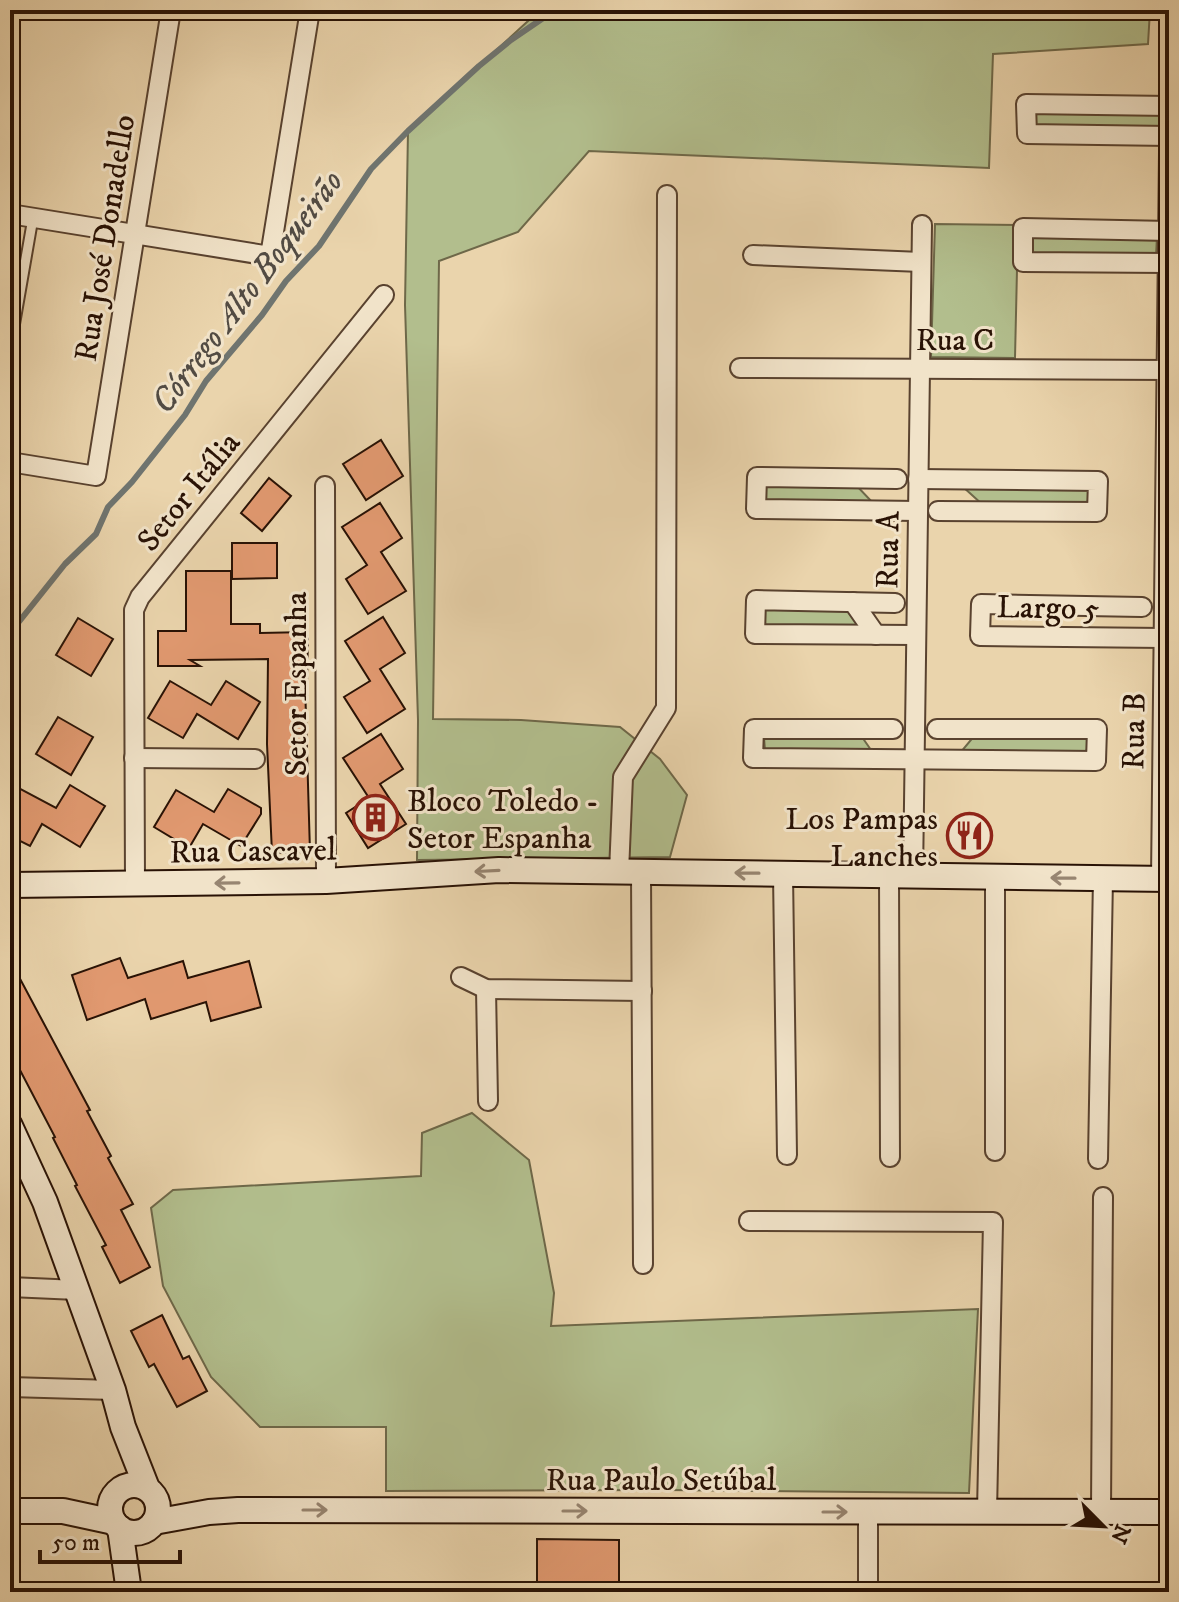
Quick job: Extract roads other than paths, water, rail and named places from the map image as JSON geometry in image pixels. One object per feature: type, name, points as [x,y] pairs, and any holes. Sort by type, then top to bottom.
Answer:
[{"type":"main road","name":"Rua Cascavel","points":[[10,885],[326,881],[499,870],[1165,879]]},
{"type":"main road","points":[[10,1126],[45,1202],[113,1390],[123,1427],[147,1488],[157,1500],[158,1507],[129,1589]]},
{"type":"main road","points":[[123,1427],[116,1510],[129,1589]]},
{"type":"main road","points":[[116,1510],[123,1487],[131,1484],[147,1488]]},
{"type":"main road","points":[[10,1511],[116,1510]]},
{"type":"main road","points":[[116,1510],[133,1533],[150,1526]]},
{"type":"main road","name":"Rua Paulo Setúbal","points":[[150,1526],[209,1512],[238,1510],[1169,1512]]},
{"type":"street","name":"Rua José Donadello","points":[[10,462],[96,476],[171,10]]},
{"type":"street","points":[[10,214],[270,256],[310,10]]},
{"type":"street","points":[[1169,106],[1026,104],[1027,134],[1169,136]]},
{"type":"street","name":"Rua B","points":[[1165,879],[1169,152]]},
{"type":"street","points":[[643,1264],[642,991],[623,777],[666,708],[667,195]]},
{"type":"street","name":"Rua A","points":[[890,1157],[901,875],[914,759],[922,225]]},
{"type":"street","points":[[1168,263],[1023,262],[1023,228],[1169,231]]},
{"type":"street","points":[[753,255],[921,262]]},
{"type":"street","name":"Setor Itália","points":[[135,884],[134,610],[140,597],[384,295]]},
{"type":"street","name":"Rua C","points":[[740,368],[1168,370]]},
{"type":"street","points":[[897,479],[757,477],[756,509],[918,511]]},
{"type":"street","points":[[856,479],[886,510]]},
{"type":"street","points":[[918,479],[1098,481],[1097,512],[938,511]]},
{"type":"street","points":[[946,480],[979,511]]},
{"type":"street","name":"Setor Espanha","points":[[325,486],[326,881]]},
{"type":"street","points":[[895,603],[756,600],[755,634],[915,635]]},
{"type":"street","points":[[853,602],[876,635]]},
{"type":"street","name":"Largo 5","points":[[1142,607],[981,604],[980,636],[1164,638]]},
{"type":"street","points":[[1099,607],[1125,638]]},
{"type":"street","points":[[893,729],[754,729],[753,758],[1096,761],[1097,729],[937,729]]},
{"type":"street","points":[[864,729],[885,759]]},
{"type":"street","points":[[945,760],[968,729]]},
{"type":"street","points":[[134,758],[255,759]]},
{"type":"street","points":[[783,874],[787,1155]]},
{"type":"street","points":[[995,877],[995,1151]]},
{"type":"street","points":[[1098,1159],[1103,878]]},
{"type":"street","points":[[461,977],[486,989],[642,991]]},
{"type":"street","points":[[486,989],[488,1101]]},
{"type":"street","points":[[1101,1512],[1103,1197]]},
{"type":"street","points":[[749,1221],[993,1222],[987,1512]]},
{"type":"street","points":[[10,1287],[77,1290]]},
{"type":"street","points":[[10,1387],[113,1390]]},
{"type":"street","points":[[868,1512],[868,1592]]},
{"type":"lane","points":[[10,350],[33,218]]},
{"type":"waterway","name":"Córrego Alto Boqueirão","points":[[10,633],[65,564],[96,534],[108,507],[185,415],[206,381],[262,315],[286,281],[319,246],[371,169],[479,66],[555,10]]},
{"type":"place","name":"Bloco Toledo - Setor Espanha","points":[[376,818]]},
{"type":"place","name":"Los Pampas Lanches","points":[[969,836]]}]
